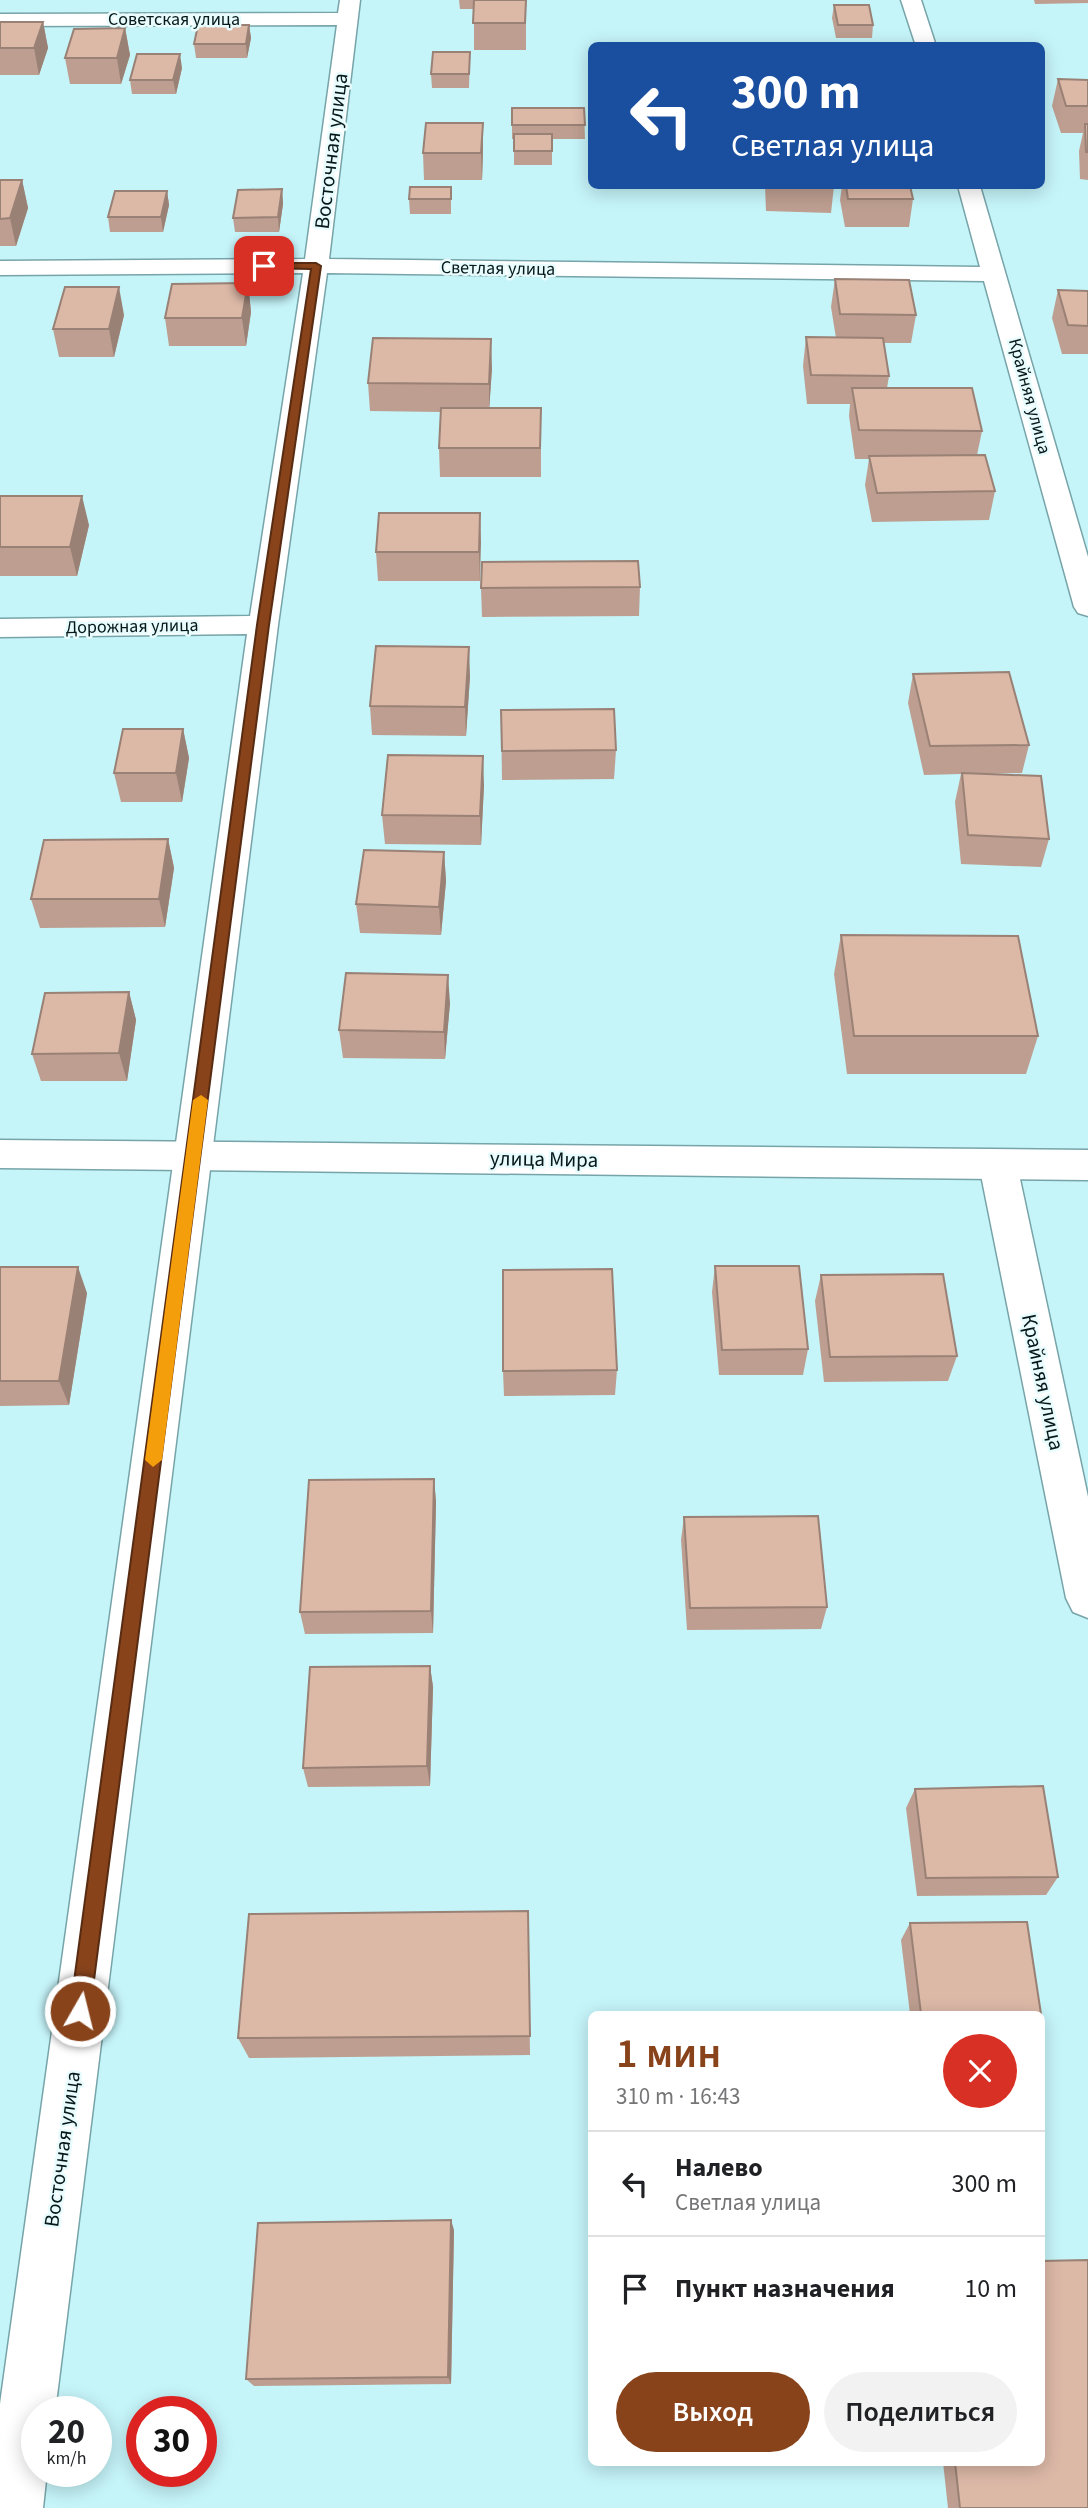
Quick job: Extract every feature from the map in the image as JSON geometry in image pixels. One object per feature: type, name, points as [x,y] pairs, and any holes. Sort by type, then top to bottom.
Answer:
[{"type":"street","points":[[911,0],[925,42]]},
{"type":"street","name":"Советская улица","points":[[0,20],[349,9]]},
{"type":"street","name":"Восточная улица","points":[[14,2508],[263,625],[316,266],[349,9]]},
{"type":"street","name":"Крайняя улица","points":[[970,189],[1088,607]]},
{"type":"street","name":"Светлая улица","points":[[0,268],[316,266],[996,274]]},
{"type":"street","name":"Дорожная улица","points":[[0,628],[263,625]]},
{"type":"street","name":"улица Мира","points":[[0,1154],[1088,1165]]},
{"type":"street","name":"Крайняя улица","points":[[998,1165],[1088,1598]]},
{"type":"building","points":[[474,0],[526,0],[525,23],[473,23]]},
{"type":"building","points":[[834,5],[869,5],[873,25],[838,25]]},
{"type":"building","points":[[0,22],[43,22],[34,48],[0,48]]},
{"type":"building","points":[[198,25],[249,25],[246,44],[194,44]]},
{"type":"building","points":[[125,28],[117,58],[65,58],[74,29]]},
{"type":"building","points":[[433,52],[470,52],[469,74],[431,74]]},
{"type":"building","points":[[137,54],[180,54],[173,80],[130,80]]},
{"type":"building","points":[[1058,79],[1088,80],[1088,106],[1066,106]]},
{"type":"building","points":[[512,108],[584,108],[585,125],[512,125]]},
{"type":"building","points":[[426,123],[483,123],[481,153],[423,153]]},
{"type":"building","points":[[1085,124],[1088,124],[1088,152],[1086,152]]},
{"type":"building","points":[[514,134],[552,134],[552,151],[514,151]]},
{"type":"building","points":[[0,180],[22,180],[10,218],[0,219]]},
{"type":"building","points":[[410,187],[451,187],[451,199],[409,199]]},
{"type":"building","points":[[282,189],[278,217],[233,218],[238,190]]},
{"type":"building","points":[[846,189],[911,189],[913,199],[848,199]]},
{"type":"building","points":[[115,191],[167,191],[161,217],[108,217]]},
{"type":"building","points":[[835,279],[909,280],[916,315],[840,314]]},
{"type":"building","points":[[248,283],[242,318],[165,318],[172,284]]},
{"type":"building","points":[[65,287],[119,287],[109,329],[53,329]]},
{"type":"building","points":[[1058,290],[1088,291],[1088,326],[1068,325]]},
{"type":"building","points":[[806,337],[883,338],[889,376],[811,375]]},
{"type":"building","points":[[373,338],[491,339],[489,384],[368,383]]},
{"type":"building","points":[[852,388],[972,388],[982,431],[859,430]]},
{"type":"building","points":[[441,408],[541,408],[540,448],[439,448]]},
{"type":"building","points":[[985,455],[995,491],[877,493],[869,456]]},
{"type":"building","points":[[0,496],[82,496],[70,547],[0,547]]},
{"type":"building","points":[[379,513],[480,513],[479,552],[376,552]]},
{"type":"building","points":[[638,561],[640,587],[481,588],[482,562]]},
{"type":"building","points":[[376,646],[469,647],[465,707],[370,706]]},
{"type":"building","points":[[1009,672],[1029,745],[930,746],[913,674]]},
{"type":"building","points":[[614,709],[616,750],[502,751],[501,710]]},
{"type":"building","points":[[123,729],[183,729],[176,773],[114,773]]},
{"type":"building","points":[[388,755],[483,756],[480,816],[382,815]]},
{"type":"building","points":[[962,773],[1041,776],[1049,839],[968,835]]},
{"type":"building","points":[[168,839],[159,899],[31,899],[44,840]]},
{"type":"building","points":[[364,850],[444,852],[439,907],[356,904]]},
{"type":"building","points":[[841,935],[1018,936],[1038,1036],[854,1036]]},
{"type":"building","points":[[346,973],[448,975],[444,1032],[339,1030]]},
{"type":"building","points":[[129,992],[119,1053],[32,1054],[45,993]]},
{"type":"building","points":[[715,1266],[799,1266],[808,1349],[722,1350]]},
{"type":"building","points":[[0,1267],[78,1267],[59,1381],[0,1381]]},
{"type":"building","points":[[612,1269],[617,1370],[503,1371],[503,1270]]},
{"type":"building","points":[[943,1274],[957,1356],[830,1357],[821,1275]]},
{"type":"building","points":[[434,1479],[431,1611],[300,1612],[309,1480]]},
{"type":"building","points":[[818,1516],[827,1607],[690,1608],[684,1517]]},
{"type":"building","points":[[430,1666],[427,1766],[303,1768],[310,1667]]},
{"type":"building","points":[[1043,1786],[1058,1877],[926,1878],[915,1789]]},
{"type":"building","points":[[528,1911],[530,2036],[238,2038],[249,1914]]},
{"type":"building","points":[[1027,1922],[1041,2011],[921,2011],[910,1923]]},
{"type":"building","points":[[451,2220],[448,2377],[246,2379],[258,2223]]},
{"type":"building","points":[[1088,2260],[1088,2508],[960,2508],[955,2466],[1045,2466],[1045,2261]]},
{"type":"slow traffic","points":[[153,1460],[201,1100]]},
{"type":"route","points":[[80,2011],[263,625],[316,266],[264,266]]}]
